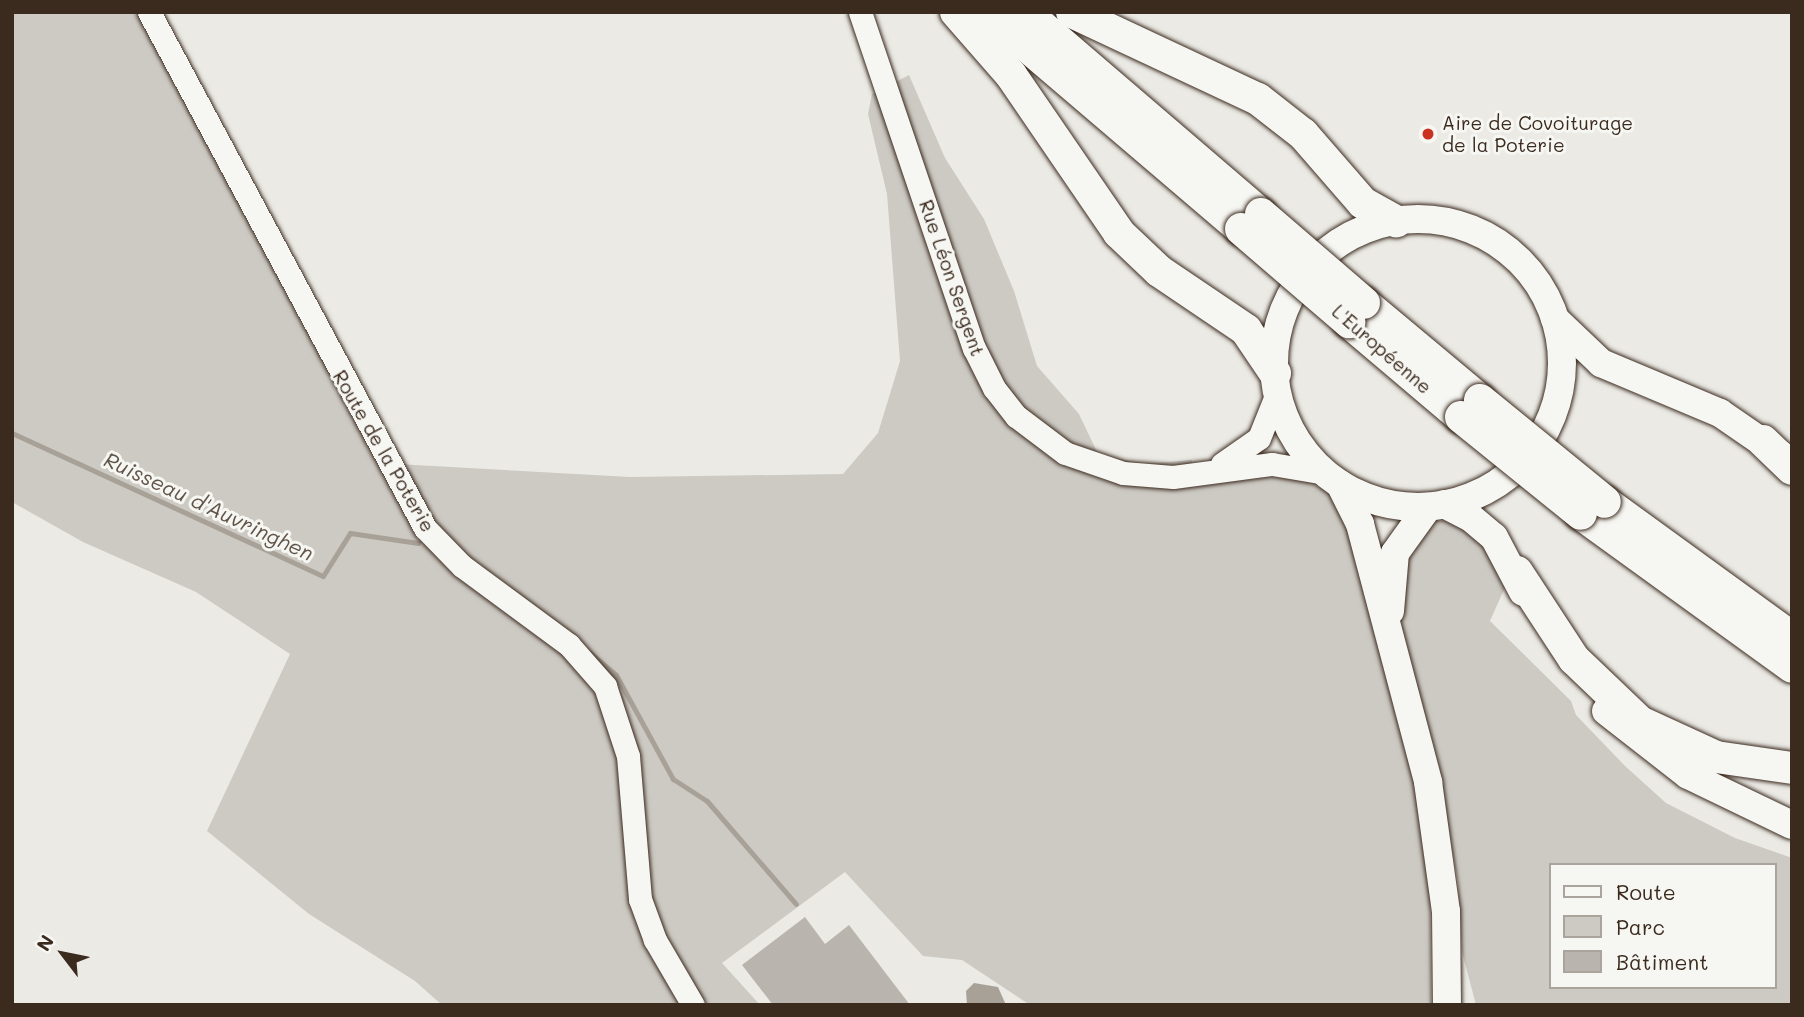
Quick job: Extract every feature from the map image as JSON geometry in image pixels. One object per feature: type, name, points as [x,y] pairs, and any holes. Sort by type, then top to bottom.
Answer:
[{"type":"highway","points":[[956,12],[1011,75],[1119,233],[1159,271],[1246,330],[1276,383]]},
{"type":"highway","name":"L'Européenne","points":[[987,12],[1251,221]]},
{"type":"highway","name":"L'Européenne","points":[[1025,12],[1251,221],[1357,312],[1593,508],[1792,667]]},
{"type":"highway","points":[[1072,12],[1258,99],[1303,134],[1357,198],[1396,221]]},
{"type":"highway","points":[[1763,441],[1792,469]]},
{"type":"highway","name":"L'Européenne","points":[[1593,508],[1792,638]]},
{"type":"highway","points":[[1517,572],[1574,659],[1640,722],[1716,757],[1792,768]]},
{"type":"main road","points":[[1447,1005],[1447,936],[1436,823],[1395,652],[1360,524],[1333,479],[1297,441],[1276,383],[1279,327],[1303,277],[1344,240],[1396,221],[1451,223],[1490,239],[1529,272],[1554,318],[1601,363],[1709,407],[1792,463]]},
{"type":"main road","points":[[1395,652],[1390,596],[1392,564],[1404,535],[1436,506],[1496,484],[1518,466],[1542,436],[1553,411],[1561,374],[1554,318]]},
{"type":"main road","points":[[1333,479],[1386,503],[1436,506],[1488,531],[1517,572],[1525,598],[1562,660],[1630,734],[1712,789],[1792,825]]},
{"type":"street","name":"Route de la Poterie","points":[[149,12],[425,528],[462,565],[569,645],[605,686],[628,755],[636,877],[643,910],[693,1005]]},
{"type":"street","name":"Rue Léon Sergent","points":[[860,12],[974,348],[1008,407],[1053,446],[1097,467],[1160,477],[1210,469]]},
{"type":"street","points":[[1210,469],[1244,452],[1259,438],[1276,383]]},
{"type":"street","points":[[1210,469],[1283,464],[1333,479]]},
{"type":"green space","points":[[12,12],[154,12],[397,464],[630,477],[843,474],[878,433],[900,361],[887,194],[868,114],[872,94],[909,75],[945,158],[984,219],[1014,291],[1037,366],[1079,414],[1098,454],[1143,464],[1192,460],[1196,486],[1233,476],[1302,478],[1330,493],[1345,515],[1394,693],[1419,805],[1430,883],[1431,1005],[1030,1005],[962,960],[923,956],[845,872],[722,963],[760,1005],[442,1005],[415,981],[309,914],[207,831],[290,654],[196,592],[83,542],[12,502]]},
{"type":"green space","points":[[1426,521],[1450,521],[1480,539],[1506,585],[1490,621],[1571,701],[1576,715],[1625,766],[1666,803],[1735,838],[1792,858],[1792,1005],[1476,1005],[1462,952],[1458,881],[1427,727],[1402,628],[1398,586],[1406,549]]},
{"type":"shaded area","points":[[974,983],[998,987],[1006,1005],[967,1005],[966,991]]},
{"type":"building","points":[[805,917],[825,944],[849,925],[910,1005],[773,1005],[742,965]]},
{"type":"waterway","name":"Ruisseau d'Auvringhen","points":[[12,433],[323,576],[350,533],[418,543]]},
{"type":"waterway","name":"Ruisseau d'Auvringhen","points":[[590,653],[616,675],[673,779],[707,801],[796,904]]},
{"type":"place","name":"Aire de Covoiturage de la Poterie","points":[[1428,134]]}]
